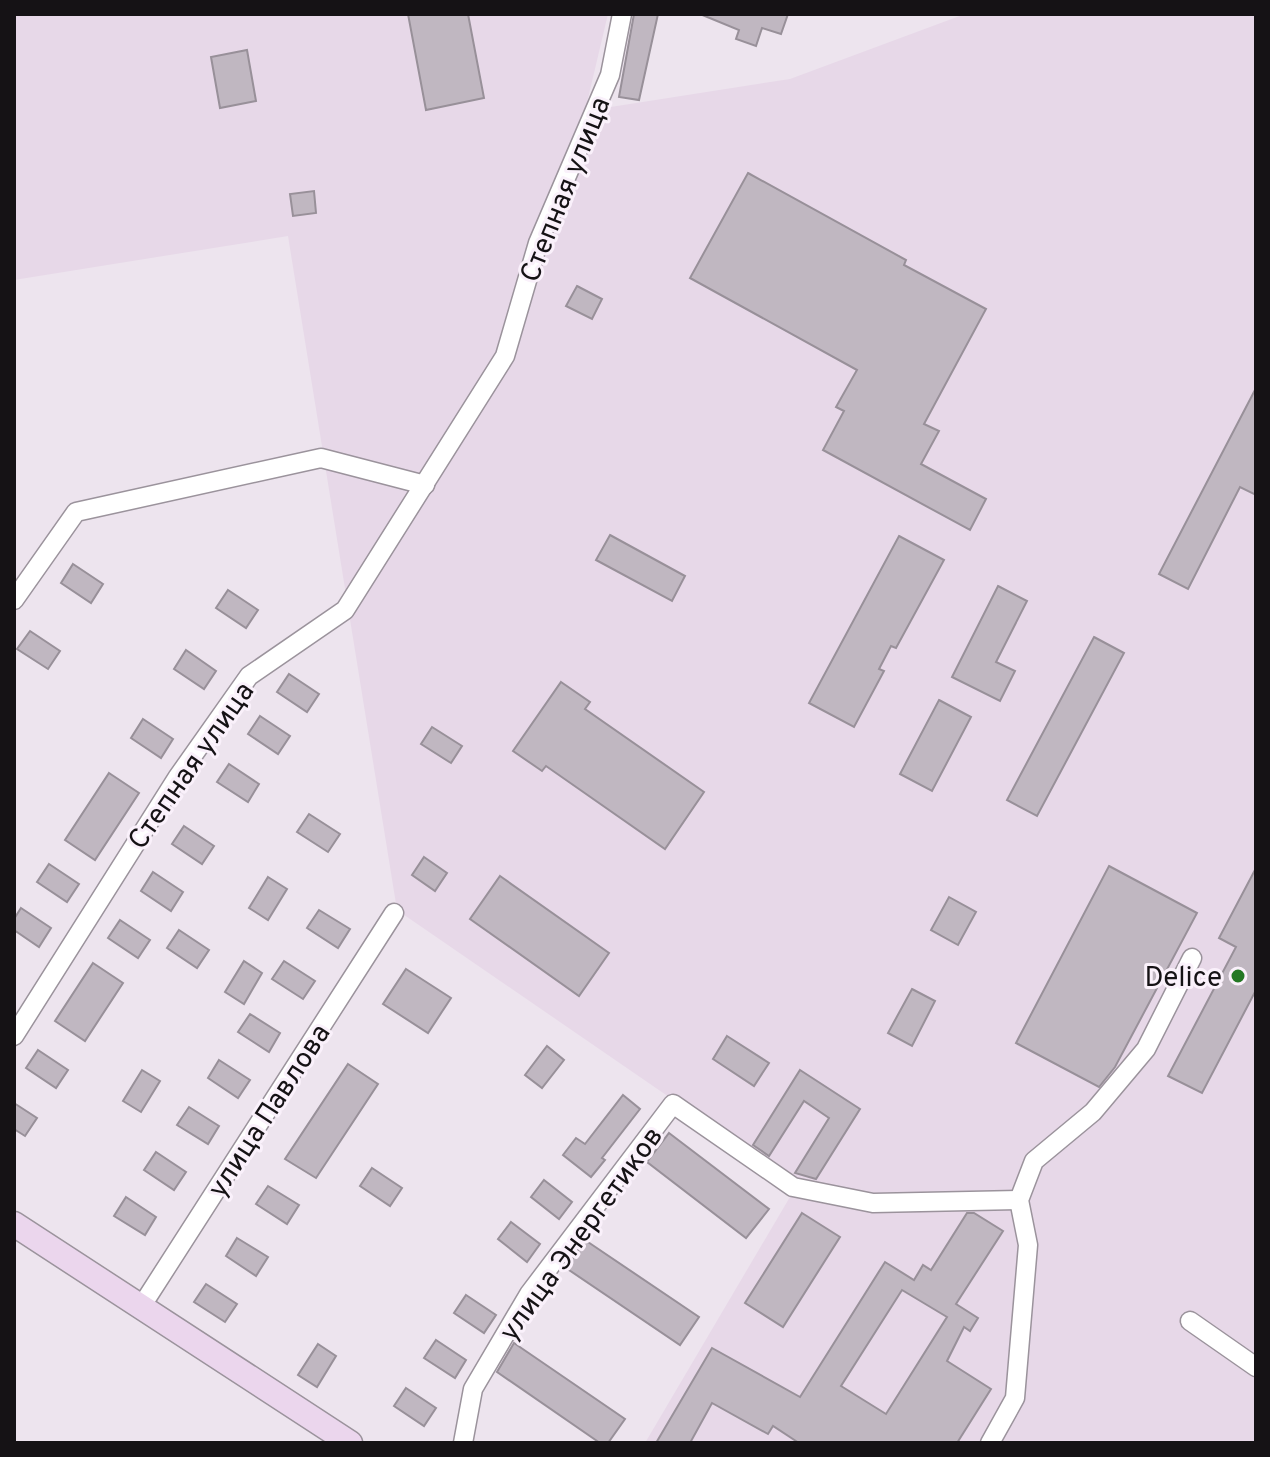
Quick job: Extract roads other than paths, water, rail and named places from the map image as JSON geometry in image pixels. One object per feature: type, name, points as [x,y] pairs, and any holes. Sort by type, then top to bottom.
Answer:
[{"type":"street","name":"Степная улица","points":[[14,1036],[177,778],[249,676],[345,610],[505,356],[538,243],[610,75],[622,14]]},
{"type":"street","points":[[14,600],[76,512],[321,458],[425,485]]},
{"type":"street","name":"улица Павлова","points":[[141,1307],[394,913]]},
{"type":"street","points":[[990,1443],[1015,1398],[1028,1245],[1019,1200],[1034,1161],[1093,1112],[1146,1049],[1192,958]]},
{"type":"street","name":"улица Энергетиков","points":[[463,1443],[473,1389],[529,1294],[673,1104],[793,1187],[873,1203],[1019,1200]]},
{"type":"street","points":[[14,1224],[350,1443]]},
{"type":"street","points":[[1190,1321],[1256,1367]]},
{"type":"place","name":"Delice","points":[[1238,976]]}]
